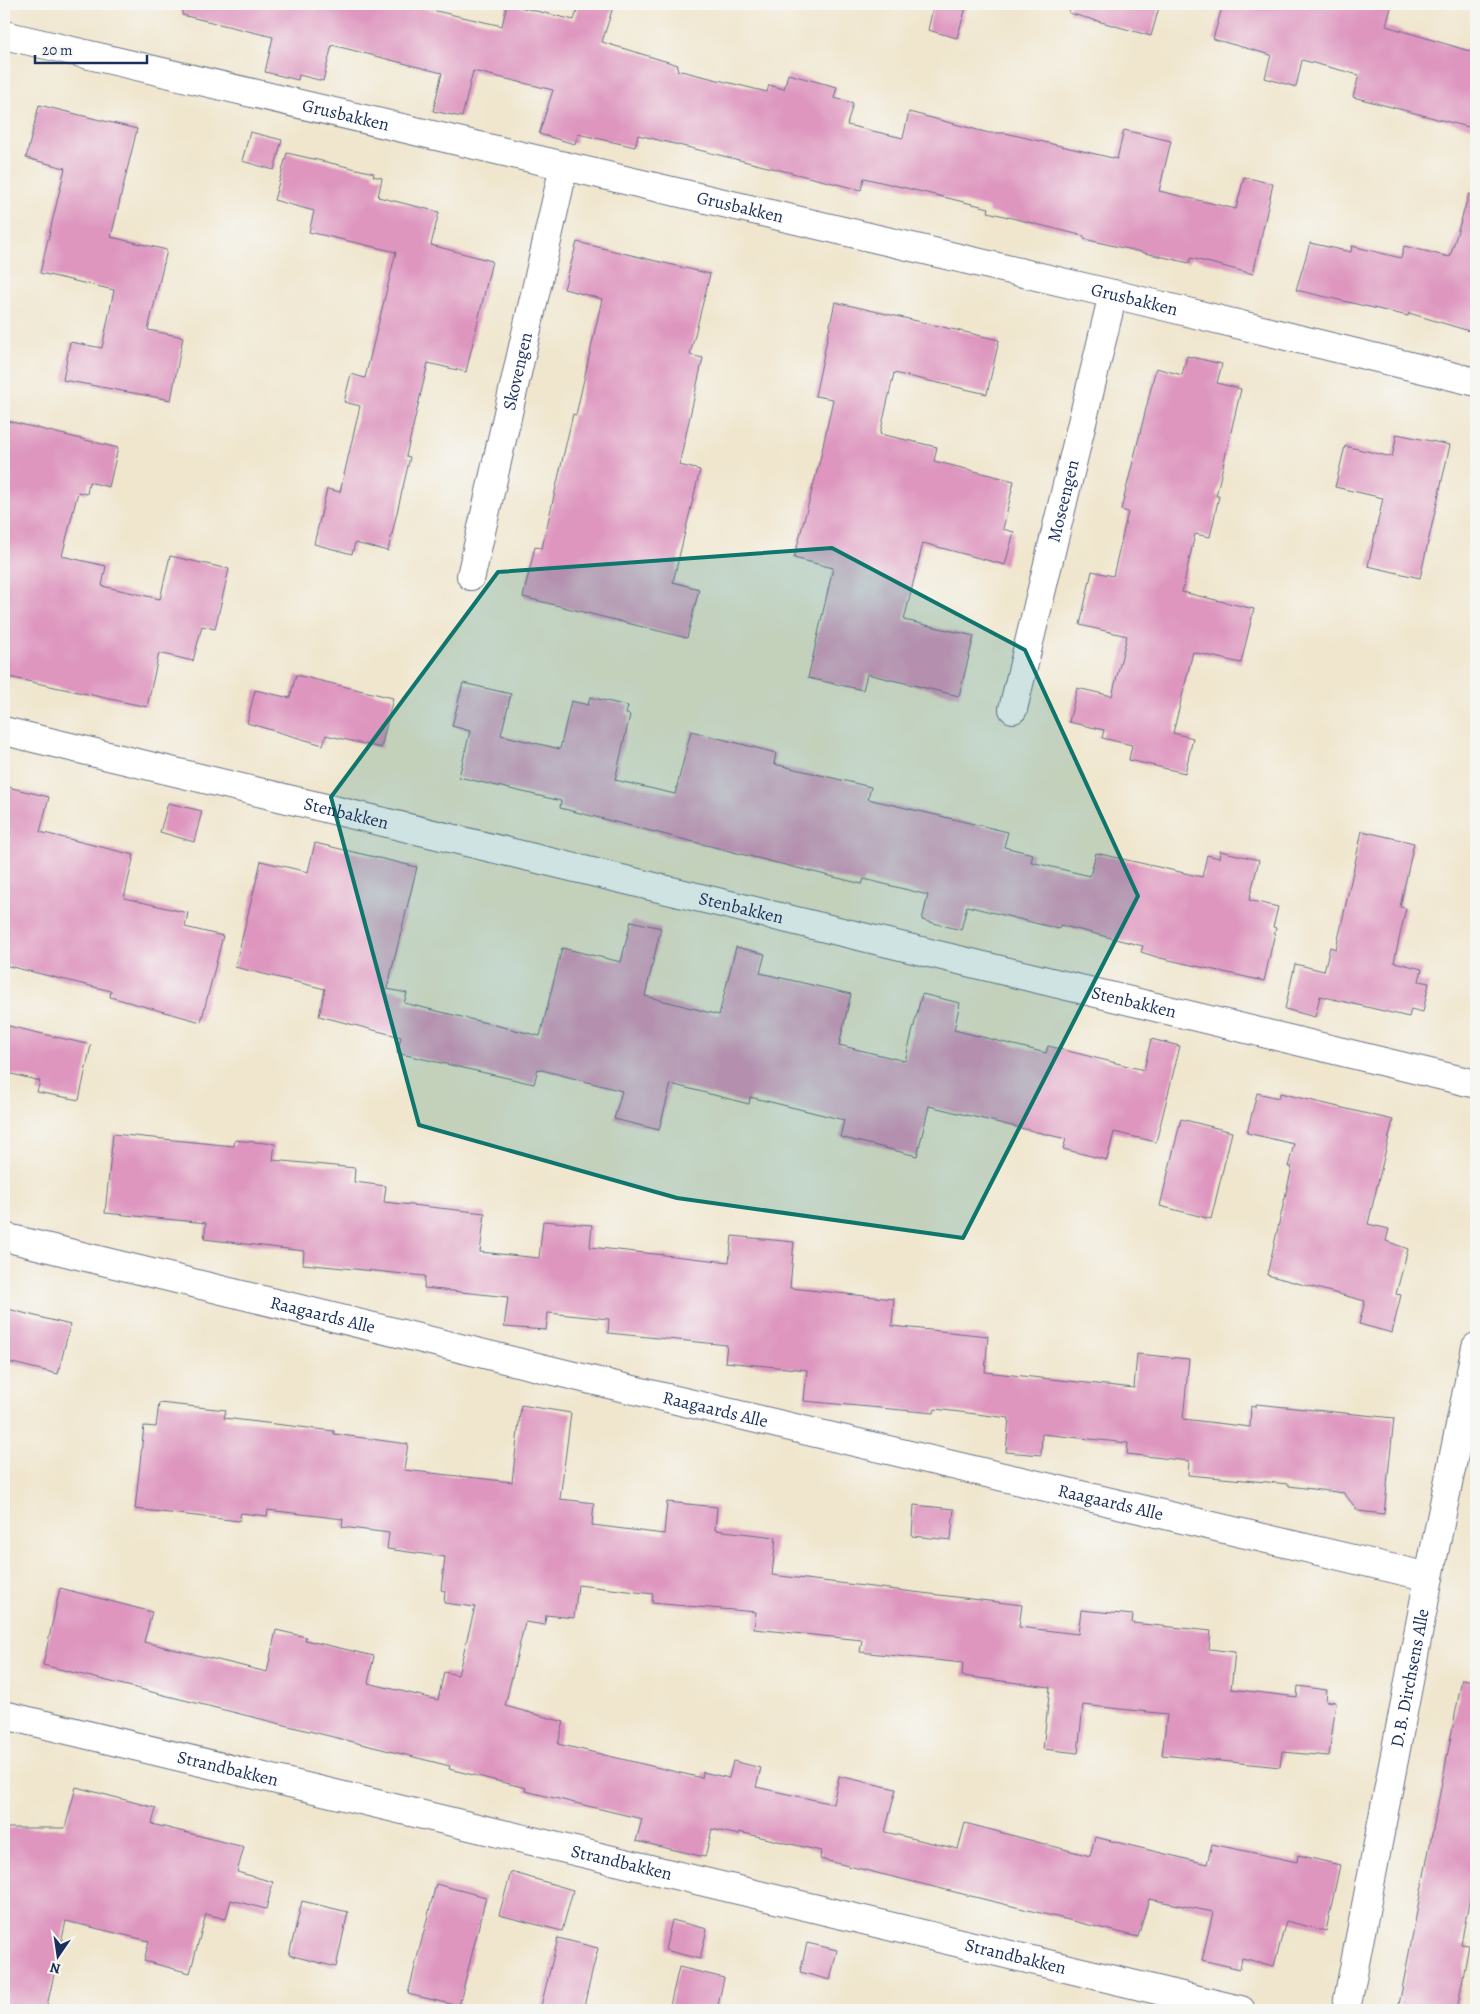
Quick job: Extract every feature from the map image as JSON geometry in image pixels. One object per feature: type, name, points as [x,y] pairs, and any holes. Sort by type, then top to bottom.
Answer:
[{"type":"street","name":"Grusbakken","points":[[4,36],[1113,294],[1476,382]]},
{"type":"street","name":"Skovengen","points":[[471,576],[564,166]]},
{"type":"street","name":"Moseengen","points":[[1013,710],[1113,294]]},
{"type":"street","name":"Stenbakken","points":[[4,731],[1476,1084]]},
{"type":"street","name":"Raagaards Alle","points":[[4,1237],[591,1380],[1429,1577]]},
{"type":"street","name":"D.B. Dirchsens Alle","points":[[1346,2010],[1429,1577],[1476,1347]]},
{"type":"street","name":"Strandbakken","points":[[4,1715],[1241,2010]]},
{"type":"highlighted area","points":[[832,548],[1025,650],[1138,896],[963,1238],[677,1198],[419,1125],[331,797],[498,572]]},
{"type":"building","points":[[183,4],[405,4],[502,26],[507,4],[574,20],[579,4],[614,4],[602,42],[678,65],[677,70],[767,92],[769,85],[784,89],[788,74],[837,87],[834,98],[853,103],[847,125],[903,138],[909,112],[989,133],[1005,133],[1117,159],[1124,130],[1171,141],[1159,191],[1236,209],[1244,177],[1273,184],[1253,274],[1191,258],[1189,263],[1084,239],[1084,236],[988,212],[989,208],[864,178],[861,190],[638,135],[635,147],[578,134],[575,144],[539,134],[553,90],[473,71],[462,117],[433,111],[442,73],[332,45],[323,81],[299,75],[298,80],[265,72],[273,37],[182,15]]},
{"type":"building","points":[[934,4],[967,4],[957,38],[928,30]]},
{"type":"building","points":[[1070,4],[1160,4],[1151,36],[1069,13]]},
{"type":"building","points":[[1223,4],[1392,4],[1386,26],[1476,53],[1476,129],[1353,97],[1359,75],[1302,60],[1296,87],[1265,78],[1271,55],[1213,39]]},
{"type":"building","points":[[39,105],[137,129],[111,237],[167,250],[148,330],[183,337],[171,400],[63,380],[70,342],[102,348],[114,290],[40,273],[65,168],[26,158]]},
{"type":"building","points":[[250,132],[282,140],[274,170],[242,161]]},
{"type":"building","points":[[287,153],[374,173],[373,176],[382,178],[378,197],[439,212],[431,245],[492,261],[466,372],[428,363],[406,456],[410,457],[388,551],[355,543],[352,554],[314,544],[327,489],[340,492],[360,406],[344,402],[351,374],[365,378],[396,252],[309,232],[314,211],[274,200]]},
{"type":"building","points":[[1469,194],[1476,195],[1476,333],[1409,313],[1408,316],[1296,290],[1310,243],[1351,252],[1352,246],[1401,258],[1404,246],[1450,257]]},
{"type":"building","points":[[577,242],[710,274],[690,355],[703,358],[679,465],[700,470],[673,582],[699,589],[687,638],[523,597],[535,547],[542,548],[573,414],[576,415],[602,299],[564,289]]},
{"type":"building","points":[[835,302],[999,340],[987,394],[894,373],[880,434],[937,447],[934,461],[1014,481],[1003,529],[1014,532],[1005,565],[923,543],[904,620],[974,636],[959,696],[867,674],[863,690],[808,678],[833,568],[794,558],[820,460],[833,399],[815,396]]},
{"type":"building","points":[[1187,356],[1222,364],[1217,383],[1241,389],[1216,496],[1219,496],[1210,537],[1195,534],[1182,592],[1254,609],[1241,663],[1193,652],[1173,733],[1193,738],[1185,773],[1129,760],[1132,745],[1102,738],[1104,730],[1069,722],[1077,688],[1112,696],[1127,636],[1080,625],[1092,571],[1113,576],[1128,512],[1121,510],[1156,368],[1182,375]]},
{"type":"building","points":[[4,420],[118,448],[109,487],[89,482],[87,494],[78,492],[62,556],[106,566],[102,586],[160,599],[170,556],[229,569],[215,629],[202,626],[193,661],[159,653],[147,707],[4,676]]},
{"type":"building","points":[[1397,434],[1450,445],[1420,578],[1368,566],[1383,498],[1335,487],[1345,446],[1392,457]]},
{"type":"building","points":[[296,675],[393,698],[381,748],[326,735],[323,745],[247,723],[255,690],[290,698]]},
{"type":"building","points":[[463,683],[511,694],[501,735],[560,749],[571,701],[588,705],[590,697],[628,706],[626,714],[630,715],[615,780],[675,794],[691,731],[776,753],[774,764],[871,787],[868,799],[1008,832],[1004,847],[1033,854],[1031,862],[1090,876],[1096,853],[1202,877],[1207,855],[1219,858],[1220,851],[1259,860],[1249,900],[1278,907],[1273,927],[1276,928],[1264,981],[1160,958],[1141,952],[1143,946],[1060,925],[1059,929],[967,906],[961,930],[922,920],[928,895],[864,879],[862,884],[757,858],[560,808],[561,801],[459,777],[470,731],[452,726]]},
{"type":"building","points":[[4,786],[49,797],[40,832],[134,855],[124,898],[188,913],[185,927],[223,936],[201,1022],[110,997],[111,991],[4,965],[4,864],[11,831],[4,829]]},
{"type":"building","points":[[168,803],[202,811],[194,842],[160,832]]},
{"type":"building","points":[[1362,831],[1414,843],[1400,907],[1406,908],[1394,962],[1422,969],[1419,981],[1429,983],[1423,1012],[1411,1009],[1409,1017],[1320,996],[1315,1017],[1285,1009],[1295,964],[1324,971],[1330,947],[1336,949]]},
{"type":"building","points":[[315,843],[417,867],[387,989],[407,993],[404,1003],[540,1036],[562,948],[621,962],[631,921],[661,928],[645,996],[719,1015],[736,947],[765,954],[760,973],[851,994],[839,1045],[905,1061],[922,994],[960,1003],[954,1030],[1046,1053],[1048,1046],[1144,1070],[1151,1039],[1180,1046],[1156,1142],[1114,1132],[1107,1160],[1063,1149],[1066,1139],[929,1106],[917,1156],[840,1137],[844,1120],[750,1097],[749,1104],[671,1084],[659,1130],[614,1119],[622,1091],[538,1069],[534,1084],[397,1053],[401,1037],[319,1016],[325,989],[235,967],[261,861],[308,872]]},
{"type":"building","points":[[4,1025],[91,1045],[79,1100],[37,1092],[40,1081],[4,1072]]},
{"type":"building","points":[[1257,1093],[1279,1098],[1280,1093],[1393,1120],[1368,1224],[1389,1229],[1386,1241],[1408,1249],[1396,1294],[1401,1295],[1392,1333],[1359,1324],[1365,1301],[1267,1275],[1292,1167],[1288,1167],[1294,1144],[1247,1133]]},
{"type":"building","points":[[1181,1119],[1232,1132],[1211,1219],[1160,1206]]},
{"type":"building","points":[[113,1134],[234,1146],[235,1140],[275,1144],[273,1160],[355,1168],[354,1182],[386,1186],[384,1202],[485,1213],[480,1252],[539,1258],[543,1221],[592,1225],[590,1247],[729,1262],[732,1236],[794,1242],[790,1288],[894,1299],[892,1326],[988,1336],[985,1372],[1134,1388],[1137,1354],[1189,1359],[1183,1419],[1250,1427],[1251,1406],[1256,1407],[1256,1404],[1394,1418],[1384,1514],[1358,1511],[1344,1493],[1289,1486],[1289,1484],[1188,1475],[1189,1461],[1127,1454],[1128,1443],[1042,1434],[1041,1455],[1006,1452],[1009,1418],[935,1409],[934,1413],[804,1401],[807,1370],[725,1362],[727,1345],[608,1333],[609,1319],[548,1313],[546,1330],[504,1327],[508,1297],[424,1288],[425,1276],[303,1264],[304,1251],[204,1239],[206,1223],[105,1213]]},
{"type":"building","points":[[4,1308],[70,1325],[58,1374],[4,1361]]},
{"type":"building","points":[[159,1403],[226,1410],[224,1418],[334,1431],[334,1434],[408,1444],[404,1470],[512,1482],[521,1405],[571,1413],[560,1499],[594,1503],[592,1525],[664,1534],[667,1502],[717,1507],[715,1530],[776,1537],[772,1575],[1022,1605],[1019,1627],[1078,1634],[1081,1610],[1133,1615],[1132,1623],[1211,1631],[1209,1649],[1235,1652],[1231,1689],[1297,1697],[1298,1686],[1327,1690],[1326,1701],[1336,1702],[1329,1756],[1282,1752],[1280,1767],[1162,1755],[1167,1714],[1083,1705],[1078,1753],[1043,1749],[1050,1687],[962,1676],[963,1663],[860,1652],[862,1640],[754,1629],[756,1612],[652,1603],[653,1594],[578,1585],[574,1618],[546,1615],[545,1625],[525,1622],[505,1706],[564,1722],[558,1744],[702,1778],[703,1772],[729,1778],[733,1761],[761,1768],[756,1787],[833,1804],[839,1776],[896,1789],[885,1832],[958,1849],[965,1823],[1090,1856],[1095,1837],[1207,1864],[1212,1844],[1297,1862],[1298,1855],[1340,1865],[1326,1931],[1286,1921],[1274,1966],[1242,1958],[1240,1969],[1202,1960],[1213,1912],[1149,1899],[1138,1937],[820,1859],[821,1851],[739,1832],[739,1835],[712,1829],[705,1857],[636,1841],[642,1819],[525,1791],[526,1788],[449,1769],[450,1766],[43,1665],[60,1588],[152,1612],[144,1642],[267,1672],[276,1630],[306,1637],[305,1640],[374,1656],[368,1683],[438,1700],[444,1672],[458,1675],[475,1607],[444,1603],[445,1591],[441,1590],[445,1557],[387,1549],[389,1533],[342,1527],[343,1519],[268,1510],[267,1516],[241,1513],[239,1521],[135,1509],[144,1426],[156,1427]]},
{"type":"building","points":[[914,1505],[954,1509],[951,1540],[912,1536]]},
{"type":"building","points":[[1462,1679],[1476,1681],[1476,1865],[1461,1944],[1469,1945],[1457,2010],[1398,2010]]},
{"type":"building","points":[[76,1787],[156,1808],[152,1824],[244,1847],[237,1872],[273,1882],[266,1909],[231,1900],[226,1919],[206,1914],[190,1973],[144,1961],[149,1941],[66,1921],[46,2010],[4,2010],[4,1828],[65,1828]]},
{"type":"building","points":[[511,1872],[573,1890],[562,1931],[499,1915]]},
{"type":"building","points":[[436,1884],[486,1897],[459,2006],[408,1994]]},
{"type":"building","points":[[302,1901],[348,1912],[336,1967],[289,1955]]},
{"type":"building","points":[[672,1920],[707,1929],[700,1959],[665,1950]]},
{"type":"building","points":[[558,1938],[598,1948],[583,2010],[540,2010]]},
{"type":"building","points":[[807,1943],[837,1950],[830,1980],[800,1972]]},
{"type":"building","points":[[679,1967],[724,1978],[717,2010],[669,2010]]}]
